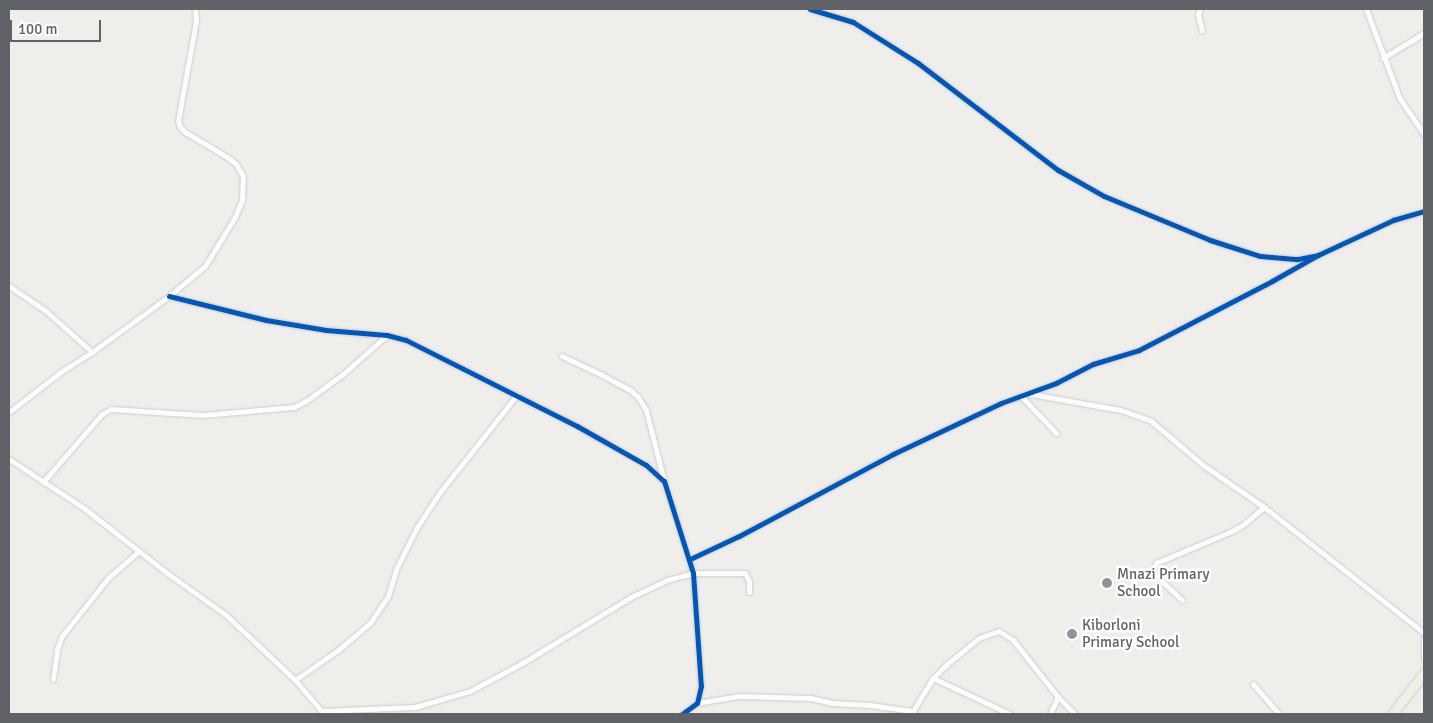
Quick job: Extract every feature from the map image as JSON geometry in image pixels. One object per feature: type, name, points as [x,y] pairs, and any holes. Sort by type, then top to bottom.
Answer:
[{"type":"highway","points":[[1392,714],[1424,673]]},
{"type":"street","points":[[9,412],[62,370],[92,352],[169,296],[205,266],[235,217],[245,186],[243,176],[236,164],[180,127],[178,120],[196,21],[195,9]]},
{"type":"street","points":[[810,9],[853,22],[863,28],[946,84],[1058,170],[1104,196],[1210,240],[1260,256],[1298,259],[1318,255]]},
{"type":"street","points":[[1200,9],[1198,14],[1202,31]]},
{"type":"street","points":[[1366,9],[1400,99],[1424,134]]},
{"type":"street","points":[[1383,58],[1424,33]]},
{"type":"street","points":[[690,559],[739,536],[893,454],[1001,403],[1030,394],[1093,364],[1139,350],[1318,255],[1393,220],[1424,211]]},
{"type":"street","points":[[9,286],[46,311],[92,352]]},
{"type":"street","points":[[169,296],[266,320],[317,329],[387,334],[406,340],[516,395],[646,464],[664,481]]},
{"type":"street","points":[[43,482],[102,414],[111,409],[203,415],[294,407],[306,401],[343,374],[387,334]]},
{"type":"street","points":[[562,356],[630,390],[638,397],[646,410],[664,481],[693,573],[702,686],[697,703]]},
{"type":"street","points":[[1030,394],[1121,410],[1151,421],[1203,465],[1264,507],[1424,633]]},
{"type":"street","points":[[295,680],[338,650],[370,622],[388,596],[397,567],[417,527],[440,492],[516,395]]},
{"type":"street","points":[[1022,396],[1056,433]]},
{"type":"street","points":[[9,459],[85,509],[226,615],[295,680],[323,712],[415,706],[470,691],[524,662],[631,597],[667,580],[693,573],[745,573],[749,592]]},
{"type":"street","points":[[1182,600],[1155,575],[1153,570],[1156,563],[1232,531],[1244,524],[1264,507]]},
{"type":"street","points":[[53,679],[57,649],[62,636],[108,578],[139,551]]},
{"type":"street","points":[[682,714],[697,703],[739,696],[811,698],[832,704],[870,705],[912,712],[933,678],[979,638],[998,631],[1013,640],[1058,697],[1075,714]]},
{"type":"street","points":[[1424,639],[1424,659]]},
{"type":"street","points":[[933,678],[1010,714]]},
{"type":"street","points":[[1253,684],[1279,714]]},
{"type":"street","points":[[1050,714],[1058,697]]},
{"type":"cycle path","points":[[810,9],[853,22],[918,63],[1058,170],[1104,196],[1210,240],[1260,256],[1298,259],[1318,255],[1393,220],[1424,211]]},
{"type":"cycle path","points":[[690,559],[739,536],[893,454],[1001,403],[1056,383],[1093,364],[1139,350],[1318,255]]},
{"type":"cycle path","points":[[169,296],[266,320],[326,330],[387,335],[406,340],[577,426],[646,465],[664,481],[693,573],[701,686],[697,703],[682,714]]},
{"type":"place","name":"Mnazi Primary School","points":[[1107,583]]},
{"type":"place","name":"Kiborloni Primary School","points":[[1072,634]]}]
